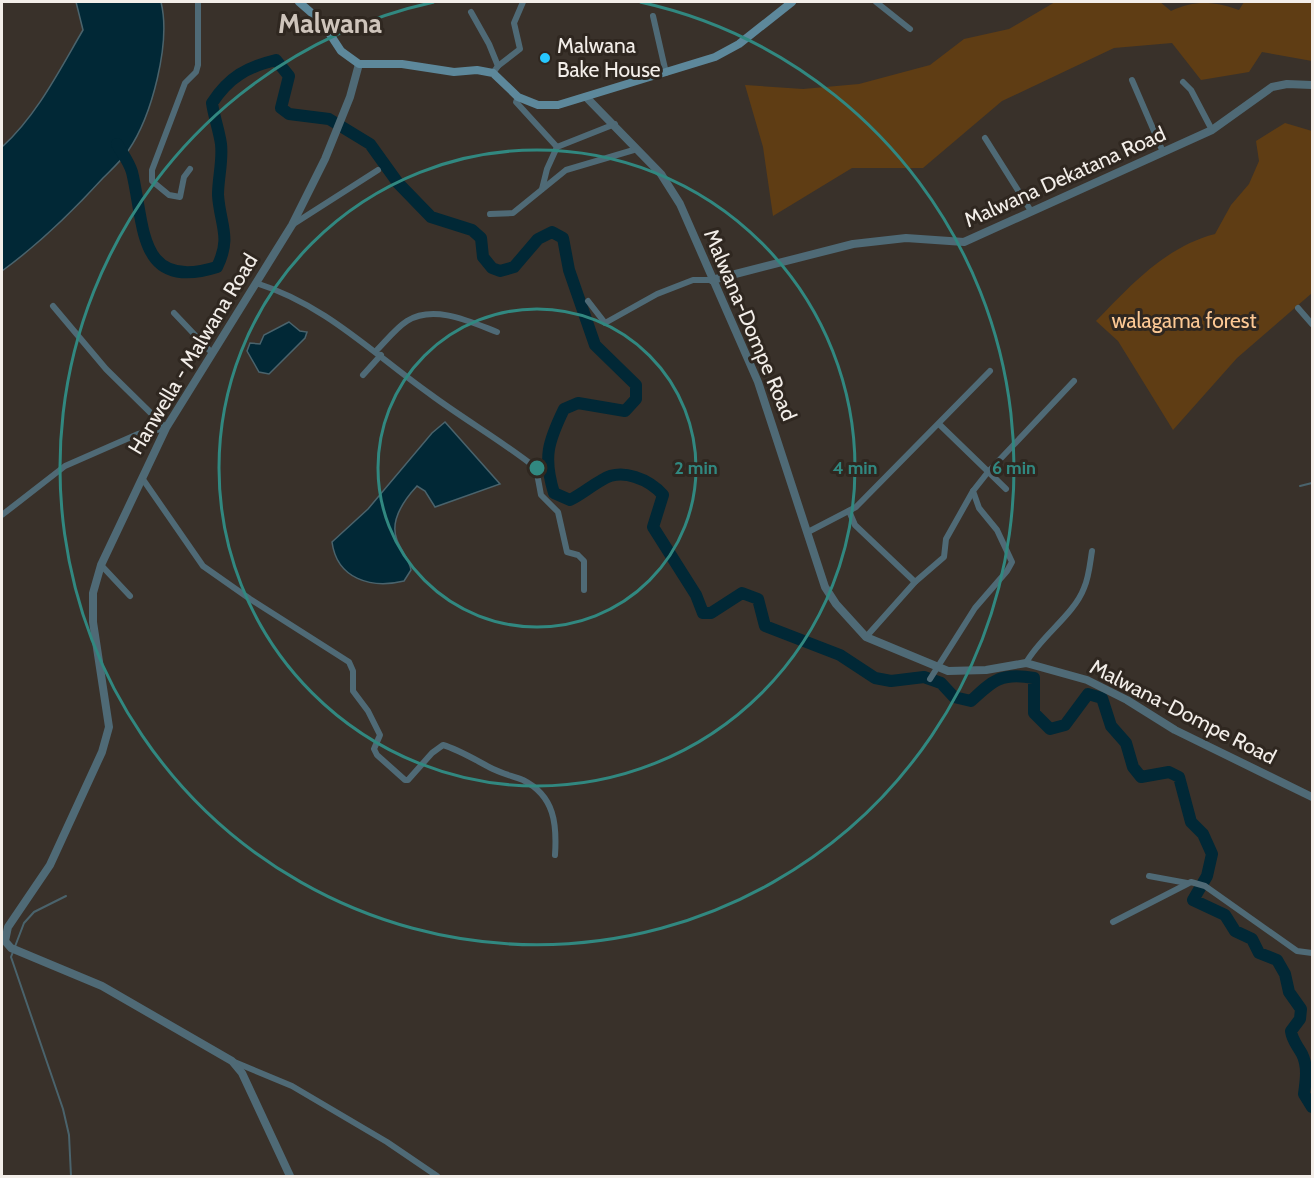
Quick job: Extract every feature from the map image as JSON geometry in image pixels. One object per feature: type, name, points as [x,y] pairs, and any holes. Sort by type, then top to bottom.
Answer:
[{"type":"main road","points":[[299,2],[321,22],[341,51],[359,64],[402,64],[454,72],[495,70],[518,97],[538,105],[558,105],[587,98],[607,89],[715,57],[739,44],[792,2]]},
{"type":"street","points":[[190,169],[184,177],[180,197],[169,195],[152,181],[152,170],[185,83],[196,72],[198,65],[198,2]]},
{"type":"street","points":[[471,12],[489,44],[495,70],[520,49],[514,23],[522,2]]},
{"type":"street","points":[[876,2],[910,29]]},
{"type":"street","points":[[652,16],[666,73]]},
{"type":"street","name":"Hanwella - Malwana Road","points":[[290,1176],[242,1072],[232,1061],[102,987],[20,953],[3,942],[9,927],[50,865],[102,752],[109,728],[93,622],[93,593],[101,565],[166,428],[292,225],[325,159],[359,64]]},
{"type":"street","points":[[1132,80],[1163,152]]},
{"type":"street","points":[[1184,82],[1191,90],[1212,130]]},
{"type":"street","name":"Malwana Dekatana Road","points":[[712,280],[853,244],[906,238],[964,242],[1212,130],[1272,87],[1287,84],[1312,85]]},
{"type":"street","points":[[518,97],[516,102],[521,110],[541,126],[558,147]]},
{"type":"street","name":"Malwana-Dompe Road","points":[[587,98],[615,124],[661,174],[680,204],[758,382],[825,587],[836,604],[866,637],[948,671],[986,670],[1026,663],[1087,680],[1127,700],[1175,730],[1312,797]]},
{"type":"street","points":[[542,189],[547,169],[558,147],[615,124]]},
{"type":"street","points":[[985,138],[1031,211]]},
{"type":"street","points":[[490,214],[513,213],[566,170],[637,148]]},
{"type":"street","points":[[292,225],[378,170]]},
{"type":"street","points":[[588,300],[605,323],[657,294],[693,280],[712,280]]},
{"type":"street","points":[[256,283],[299,301],[344,327],[430,394],[503,442],[536,468],[541,495],[558,512],[567,552],[578,555],[584,561],[584,590]]},
{"type":"street","points":[[53,306],[106,369],[166,428]]},
{"type":"street","points":[[1298,308],[1312,324]]},
{"type":"street","points":[[174,313],[212,353]]},
{"type":"street","points":[[363,375],[406,321],[419,315],[442,314],[497,332]]},
{"type":"street","points":[[808,532],[849,511],[990,371]]},
{"type":"street","points":[[866,637],[915,582],[944,557],[946,539],[973,491],[988,472],[1074,381]]},
{"type":"street","points":[[939,424],[1006,489]]},
{"type":"street","points":[[2,515],[65,466],[138,434],[166,428]]},
{"type":"street","points":[[142,478],[203,566],[349,663],[353,671],[353,691],[368,711],[380,735],[374,750],[376,755],[405,780],[408,780],[432,753],[443,745],[505,776],[525,781],[540,795],[554,814],[557,829],[555,855]]},
{"type":"street","points":[[930,679],[970,615],[1012,562],[997,530],[979,508],[973,491]]},
{"type":"street","points":[[849,511],[855,525],[915,582]]},
{"type":"street","points":[[1026,663],[1032,652],[1078,599],[1084,588],[1092,551]]},
{"type":"street","points":[[101,565],[130,596]]},
{"type":"street","points":[[1149,876],[1205,886],[1297,951],[1312,952]]},
{"type":"street","points":[[1113,922],[1166,897],[1187,883]]},
{"type":"street","points":[[232,1061],[292,1086],[387,1142],[437,1176]]},
{"type":"green space","points":[[1055,2],[1160,2],[1171,11],[1196,3],[1213,3],[1239,10],[1244,2],[1312,2],[1312,61],[1262,52],[1249,72],[1201,80],[1172,43],[1114,48],[1002,101],[923,168],[852,168],[773,216],[763,147],[745,85],[803,89],[859,84],[930,65],[964,39],[1009,29]]},
{"type":"green space","name":"walagama forest","points":[[1285,123],[1312,131],[1312,293],[1237,358],[1173,430],[1118,341],[1096,321],[1136,281],[1165,258],[1180,248],[1215,234],[1231,205],[1249,184],[1259,161],[1256,141]]},
{"type":"water","points":[[76,2],[161,2],[163,38],[152,99],[137,136],[122,158],[55,227],[2,271],[2,147],[37,107],[83,30]]},
{"type":"water","points":[[289,322],[300,331],[307,332],[305,338],[269,374],[259,372],[247,351],[250,343],[260,344],[264,335]]},
{"type":"water","points":[[445,422],[500,484],[435,507],[425,491],[417,486],[399,511],[395,525],[397,540],[411,570],[404,581],[368,582],[348,573],[335,555],[332,542],[368,509],[432,433]]},
{"type":"waterway","points":[[117,144],[132,172],[144,232],[149,249],[158,262],[172,270],[191,272],[217,267],[224,247],[224,231],[218,195],[221,144],[212,103],[225,86],[240,74],[276,60],[289,76],[281,108],[289,114],[329,119],[370,144],[398,183],[431,217],[472,230],[481,238],[483,257],[492,268],[500,271],[514,267],[538,239],[552,232],[563,238],[569,270],[595,345],[636,385],[636,399],[625,411],[578,403],[564,409],[554,431],[549,450],[549,469],[554,493],[570,500],[602,480],[618,475],[635,477],[651,484],[663,495],[653,527],[696,595],[703,613],[711,613],[742,593],[758,599],[765,626],[840,655],[875,678],[891,681],[924,677],[941,683],[954,697],[971,701],[999,679],[1014,676],[1034,678],[1034,713],[1050,729],[1065,725],[1088,694],[1102,698],[1111,726],[1126,743],[1133,767],[1141,777],[1169,772],[1179,777],[1191,822],[1203,834],[1212,854],[1207,876],[1193,900],[1225,915],[1235,931],[1252,939],[1259,953],[1277,960],[1285,974],[1289,992],[1301,1009],[1300,1019],[1291,1031],[1304,1059],[1306,1073],[1304,1094],[1312,1107]]},
{"type":"waterway","points":[[1300,486],[1312,483]]},
{"type":"waterway","points":[[66,896],[34,912],[24,923],[11,957],[63,1109],[69,1135],[71,1176]]},
{"type":"place","name":"Malwana Bake House","points":[[545,58]]},
{"type":"district","name":"Malwana","points":[[330,24]]}]
